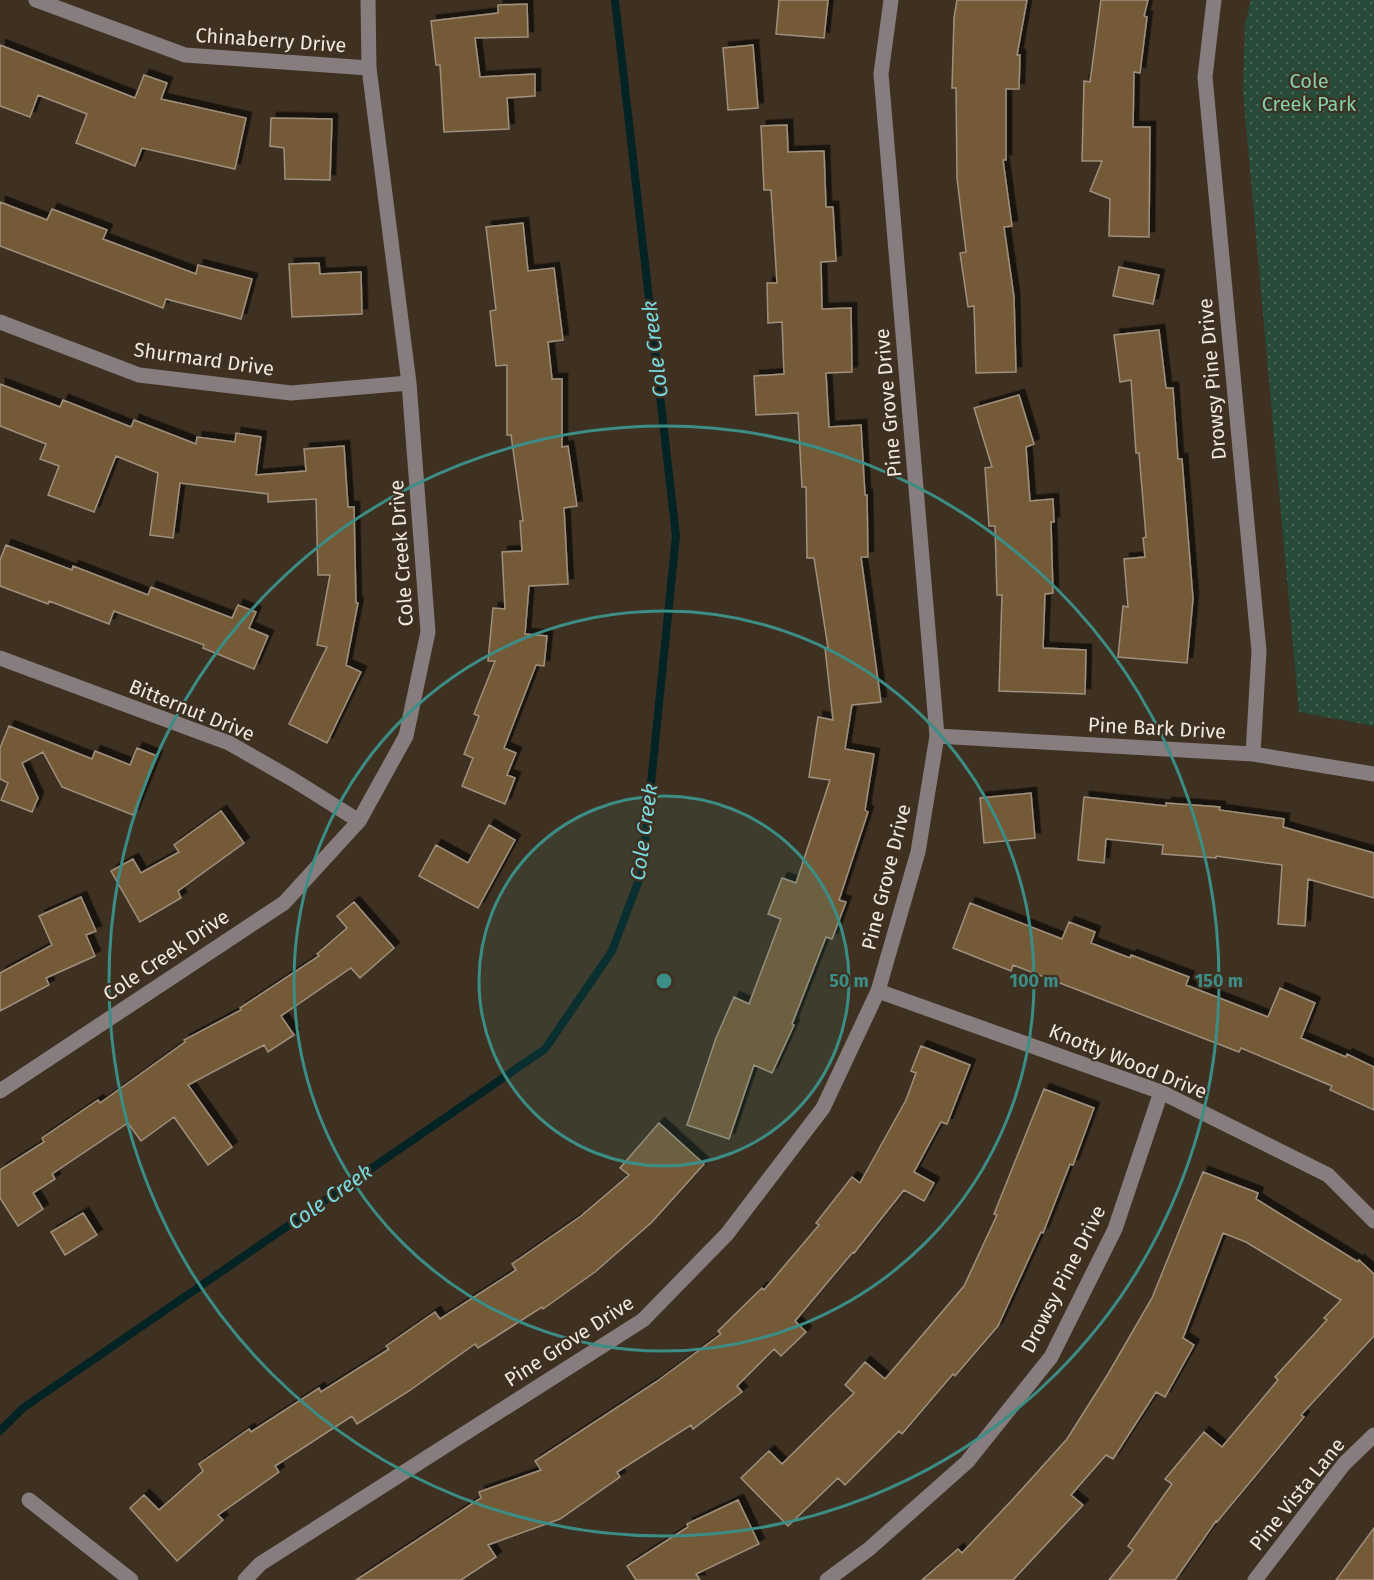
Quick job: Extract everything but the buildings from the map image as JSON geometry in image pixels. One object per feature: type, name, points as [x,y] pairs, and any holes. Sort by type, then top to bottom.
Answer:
[{"type":"street","name":"Chinaberry Drive","points":[[36,0],[185,55],[369,68]]},
{"type":"street","name":"Cole Creek Drive","points":[[0,1090],[284,903],[359,821],[406,736],[428,632],[410,383],[369,68],[368,0]]},
{"type":"street","name":"Pine Grove Drive","points":[[245,1580],[260,1564],[643,1320],[727,1234],[823,1108],[878,991],[918,852],[937,736],[881,74],[891,0]]},
{"type":"street","name":"Drowsy Pine Drive","points":[[1215,0],[1205,77],[1259,651],[1253,754]]},
{"type":"street","name":"Shurmard Drive","points":[[0,322],[139,375],[291,393],[410,383]]},
{"type":"street","name":"Bitternut Drive","points":[[0,658],[229,743],[359,821]]},
{"type":"street","name":"Pine Bark Drive","points":[[937,736],[1253,754],[1374,774]]},
{"type":"street","name":"Knotty Wood Drive","points":[[878,991],[1161,1092],[1328,1175],[1374,1221]]},
{"type":"street","name":"Drowsy Pine Drive","points":[[827,1580],[870,1549],[967,1462],[1051,1357],[1115,1229],[1161,1092]]},
{"type":"street","name":"Pine Vista Lane","points":[[1255,1580],[1344,1464],[1374,1435]]},
{"type":"street","points":[[29,1500],[131,1580]]},
{"type":"green space","name":"Cole Creek Park","points":[[1251,0],[1374,0],[1374,726],[1299,712],[1243,92],[1245,25]]},
{"type":"waterway","name":"Cole Creek","points":[[0,1431],[23,1408],[545,1049],[612,951],[642,872],[676,536],[615,0]]}]
